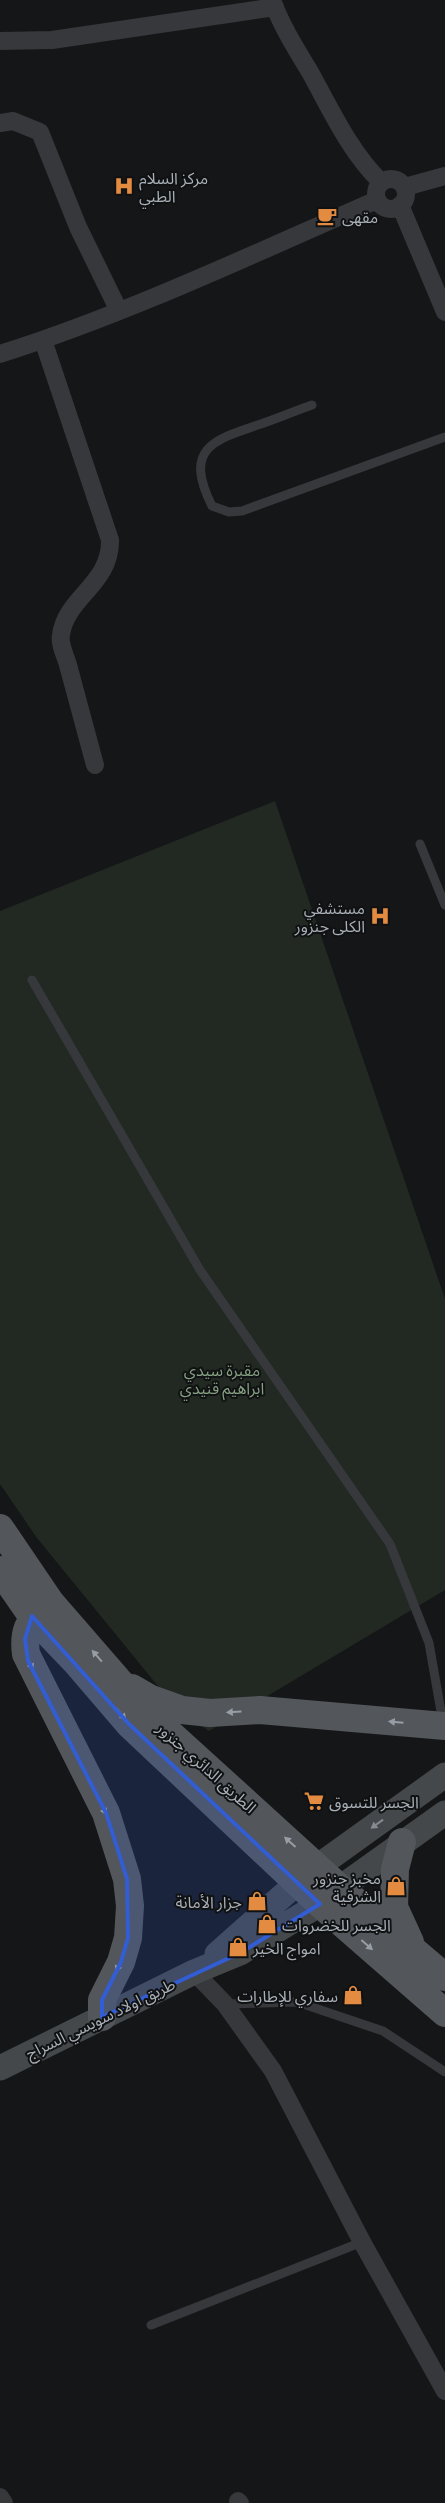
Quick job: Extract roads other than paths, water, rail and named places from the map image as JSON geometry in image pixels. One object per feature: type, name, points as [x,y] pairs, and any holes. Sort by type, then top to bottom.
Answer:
[{"type":"main road","name":"الطريق الدائري جنزور","points":[[0,1528],[41,1610],[75,1661],[129,1724],[330,1896],[445,2013]]},
{"type":"main road","name":"الطريق الدائري جنزور","points":[[0,1570],[117,1679],[143,1709],[307,1875]]},
{"type":"main road","points":[[41,1610],[25,1638],[28,1661],[106,1813],[127,1879],[130,1906],[128,1938],[121,1962],[102,2000],[102,2017]]},
{"type":"main road","points":[[117,1679],[151,1699],[182,1710],[210,1713],[260,1710],[444,1726]]},
{"type":"main road","points":[[402,1842],[395,1869],[394,1907],[414,1950]]},
{"type":"main road","name":"الطريق الدائري جنزور","points":[[330,1896],[414,1950],[445,1977]]},
{"type":"street","points":[[0,41],[52,40],[274,4],[342,129],[366,167],[381,182]]},
{"type":"street","points":[[0,123],[13,121],[40,132],[78,227],[119,311]]},
{"type":"street","points":[[404,187],[445,176]]},
{"type":"street","points":[[394,179],[404,187],[405,200],[400,205],[388,208],[377,200],[377,187],[381,182],[394,179]]},
{"type":"street","points":[[0,354],[119,311],[377,200]]},
{"type":"street","points":[[400,205],[445,312]]},
{"type":"street","points":[[43,340],[110,540],[111,552],[106,567],[86,595],[69,612],[60,637],[95,764]]},
{"type":"street","points":[[198,1971],[307,1875],[445,1775]]},
{"type":"street","points":[[198,1971],[240,1953],[330,1896],[402,1842],[445,1813]]},
{"type":"street","points":[[198,1971],[225,2004],[273,2071],[362,2242],[445,2391]]},
{"type":"street","name":"طريق اولاد سويسي السراج","points":[[0,2068],[198,1971]]},
{"type":"street","points":[[0,2497],[4,2503]]},
{"type":"lane","points":[[312,405],[233,432],[211,443],[201,463],[202,487],[212,506],[229,512],[242,511],[445,436]]},
{"type":"lane","points":[[420,844],[445,905]]},
{"type":"lane","points":[[32,980],[200,1270],[390,1544],[429,1643],[444,1726]]},
{"type":"lane","points":[[225,2004],[297,2002],[383,2031],[445,2072]]},
{"type":"lane","points":[[151,2325],[362,2242]]},
{"type":"place","name":"مركز السلام الطبي","points":[[124,186]]},
{"type":"place","name":"مقهى","points":[[327,216]]},
{"type":"place","name":"مستشفي الكلى جنزور","points":[[380,916]]},
{"type":"place","name":"الجسر للتسوق","points":[[314,1801]]},
{"type":"place","name":"مخبز جنزور الشرقية","points":[[396,1886]]},
{"type":"place","name":"جزار الأمانة","points":[[257,1901]]},
{"type":"place","name":"الجسر للخضروات","points":[[267,1924]]},
{"type":"place","name":"امواج الخير","points":[[238,1947]]},
{"type":"place","name":"سفاري للإطارات","points":[[353,1995]]},
{"type":"park label","name":"مقبرة سيدي ابراهيم قنيدي","points":[[222,1378]]}]
